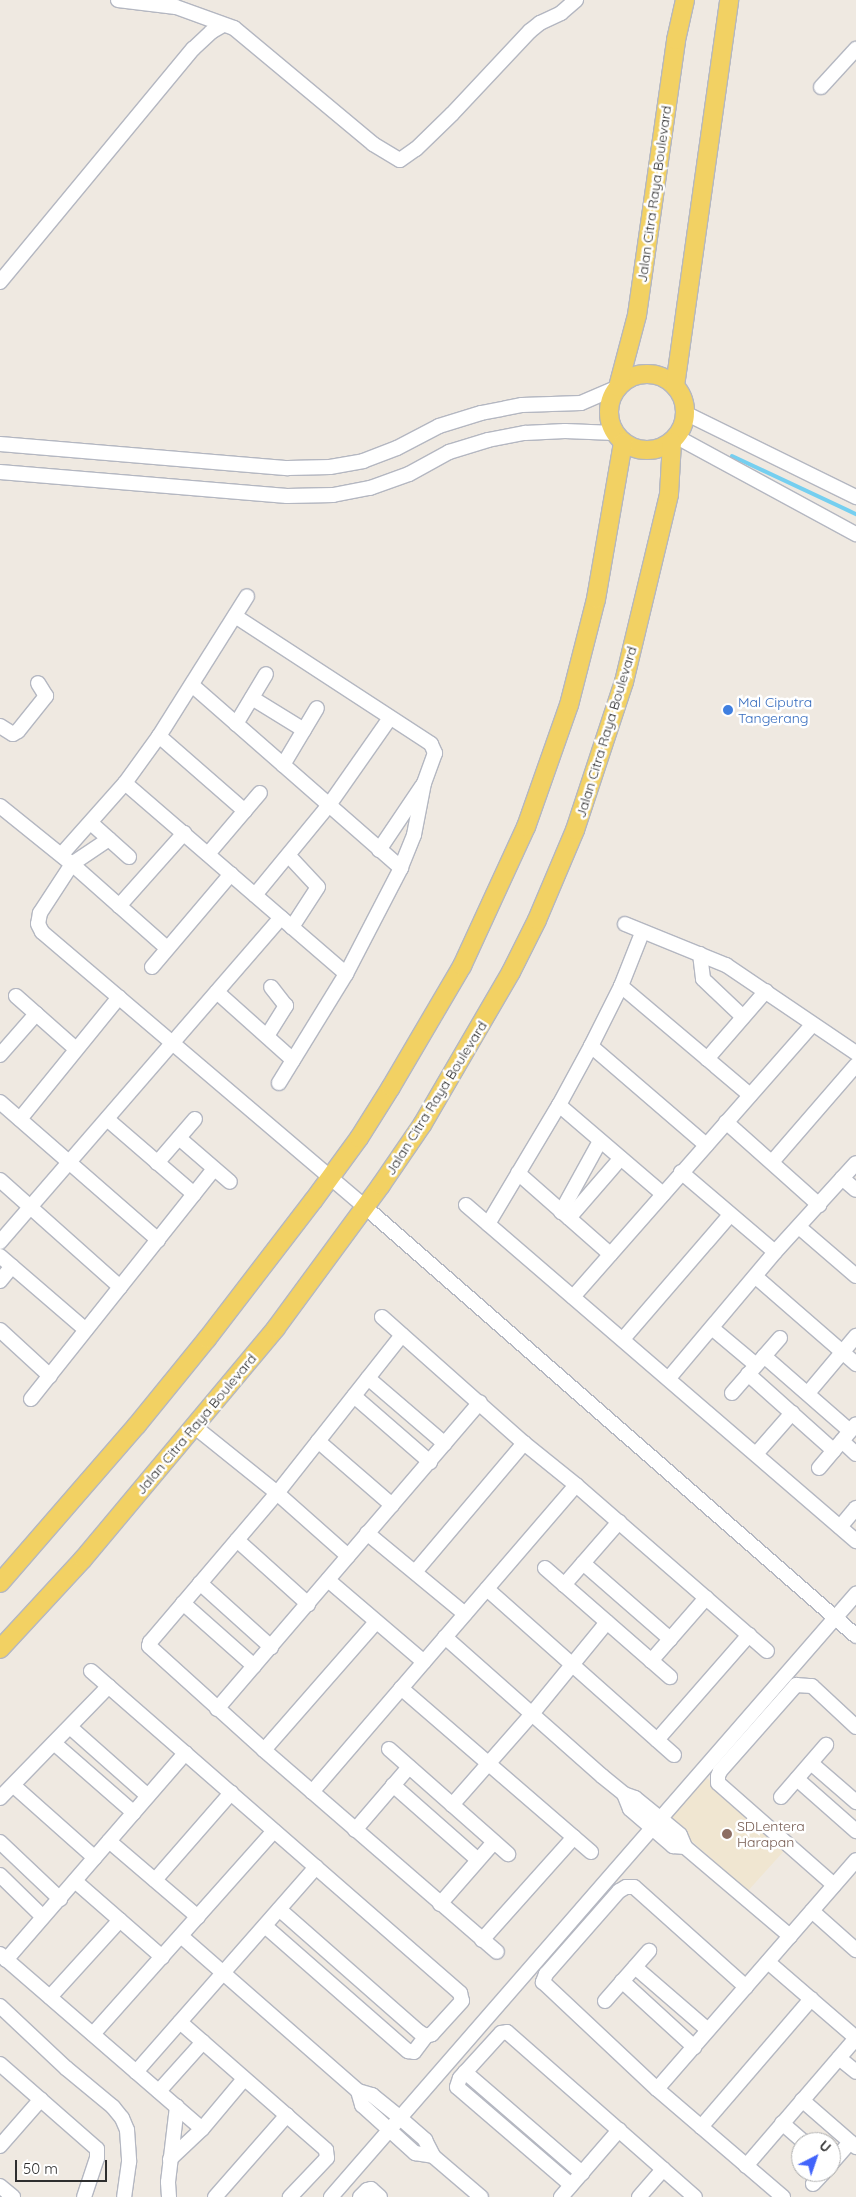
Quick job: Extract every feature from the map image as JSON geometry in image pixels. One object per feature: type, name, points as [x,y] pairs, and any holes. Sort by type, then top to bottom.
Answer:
[{"type":"main road","name":"Jalan Citra Raya Boulevard","points":[[618,387],[637,314],[676,40],[685,0]]},
{"type":"main road","points":[[675,386],[729,0]]},
{"type":"main road","points":[[646,374],[665,378],[675,386],[684,403],[685,413],[683,426],[674,439],[663,447],[648,450],[632,448],[619,438],[610,422],[609,410],[611,398],[618,387],[628,379],[646,374]]},
{"type":"main road","points":[[0,1583],[172,1383],[359,1138],[462,966],[526,827],[546,776],[574,686],[596,600],[619,438]]},
{"type":"main road","name":"Jalan Citra Raya Boulevard","points":[[0,1649],[83,1559],[276,1328],[365,1207],[422,1125],[490,1009],[537,920],[582,812],[628,665],[669,494],[674,439]]},
{"type":"street","points":[[118,0],[176,7],[234,28],[373,144],[400,160],[416,149],[452,114],[530,31],[540,23],[556,16],[576,0]]},
{"type":"street","points":[[0,282],[193,49],[211,32],[223,25]]},
{"type":"street","points":[[821,87],[856,49]]},
{"type":"street","points":[[0,444],[288,468],[330,467],[363,461],[380,455],[438,426],[482,413],[522,405],[581,403],[618,387]]},
{"type":"street","points":[[685,413],[856,497]]},
{"type":"street","points":[[0,472],[287,496],[333,495],[370,488],[409,474],[450,452],[488,440],[524,433],[564,431],[619,438]]},
{"type":"street","points":[[674,439],[856,534]]},
{"type":"street","points":[[247,596],[159,736],[125,783],[91,823],[67,859],[40,914],[39,928],[172,1044],[365,1207],[856,1636]]},
{"type":"street","points":[[235,616],[433,747],[435,753],[424,783],[414,835],[401,868],[346,974],[279,1083]]},
{"type":"street","points":[[236,724],[266,674]]},
{"type":"street","points":[[0,726],[13,734],[18,731],[46,696],[38,683]]},
{"type":"street","points":[[192,685],[401,868]]},
{"type":"street","points":[[252,698],[304,730]]},
{"type":"street","points":[[283,765],[317,708]]},
{"type":"street","points":[[255,896],[329,806],[390,718]]},
{"type":"street","points":[[159,736],[245,811]]},
{"type":"street","points":[[125,783],[346,974]]},
{"type":"street","points":[[379,850],[424,783]]},
{"type":"street","points":[[208,854],[260,793]]},
{"type":"street","points":[[0,806],[67,859],[167,948]]},
{"type":"street","points":[[91,823],[129,857]]},
{"type":"street","points":[[119,906],[184,834]]},
{"type":"street","points":[[67,859],[109,839]]},
{"type":"street","points":[[289,856],[318,887],[292,927]]},
{"type":"street","points":[[152,967],[231,874]]},
{"type":"street","points":[[0,1242],[281,918]]},
{"type":"street","points":[[625,924],[642,933],[726,965],[766,990],[812,1025],[856,1053]]},
{"type":"street","points":[[488,1224],[559,1105],[591,1046],[621,986],[642,933]]},
{"type":"street","points":[[700,954],[703,980],[743,1017]]},
{"type":"street","points":[[621,986],[750,1095]]},
{"type":"street","points":[[266,1036],[286,1006],[271,987]]},
{"type":"street","points":[[707,1059],[766,990]]},
{"type":"street","points":[[217,992],[294,1060]]},
{"type":"street","points":[[16,996],[76,1049]]},
{"type":"street","points":[[20,1119],[119,998]]},
{"type":"street","points":[[0,1055],[36,1014]]},
{"type":"street","points":[[573,1297],[812,1025]]},
{"type":"street","points":[[591,1046],[706,1145]]},
{"type":"street","points":[[772,1162],[856,1065]]},
{"type":"street","points":[[0,1102],[158,1240]]},
{"type":"street","points":[[559,1105],[663,1194]]},
{"type":"street","points":[[107,1119],[194,1194]]},
{"type":"street","points":[[157,1162],[195,1119]]},
{"type":"street","points":[[726,1122],[819,1204]]},
{"type":"street","points":[[179,1138],[230,1182]]},
{"type":"street","points":[[565,1215],[600,1141]]},
{"type":"street","points":[[565,1215],[621,1158]]},
{"type":"street","points":[[669,1378],[776,1252],[856,1163]]},
{"type":"street","points":[[31,1399],[214,1169]]},
{"type":"street","points":[[681,1172],[776,1252]]},
{"type":"street","points":[[518,1173],[610,1254]]},
{"type":"street","points":[[842,1178],[856,1190]]},
{"type":"street","points":[[0,1180],[120,1287]]},
{"type":"street","points":[[466,1205],[856,1541]]},
{"type":"street","points":[[622,1339],[730,1215]]},
{"type":"street","points":[[799,1226],[856,1276]]},
{"type":"street","points":[[0,1256],[86,1330]]},
{"type":"street","points":[[0,1281],[12,1266]]},
{"type":"street","points":[[756,1277],[856,1364]]},
{"type":"street","points":[[382,1317],[524,1443],[576,1485],[767,1651]]},
{"type":"street","points":[[712,1328],[756,1365],[808,1393],[845,1437],[856,1454]]},
{"type":"street","points":[[0,1330],[50,1376]]},
{"type":"street","points":[[402,1334],[277,1493],[150,1642],[150,1646],[217,1709],[440,1904],[498,1952]]},
{"type":"street","points":[[808,1393],[856,1336]]},
{"type":"street","points":[[732,1393],[780,1338]]},
{"type":"street","points":[[756,1365],[792,1414],[845,1437]]},
{"type":"street","points":[[368,1378],[445,1444]]},
{"type":"street","points":[[354,1396],[430,1462]]},
{"type":"street","points":[[217,1709],[480,1402]]},
{"type":"street","points":[[756,1454],[792,1414]]},
{"type":"street","points":[[195,1427],[277,1493],[348,1556]]},
{"type":"street","points":[[819,1468],[845,1437]]},
{"type":"street","points":[[318,1441],[392,1505]]},
{"type":"street","points":[[415,1572],[524,1443]]},
{"type":"street","points":[[312,1792],[576,1485]]},
{"type":"street","points":[[840,1527],[856,1508]]},
{"type":"street","points":[[564,1585],[619,1522]]},
{"type":"street","points":[[367,1533],[465,1614]]},
{"type":"street","points":[[237,1540],[308,1604]]},
{"type":"street","points":[[583,1563],[670,1639]]},
{"type":"street","points":[[544,1568],[670,1676]]},
{"type":"street","points":[[328,1580],[424,1662]]},
{"type":"street","points":[[200,1583],[271,1647]]},
{"type":"street","points":[[487,1589],[674,1755]]},
{"type":"street","points":[[331,2197],[395,2114],[830,1613],[856,1594]]},
{"type":"street","points":[[651,1661],[706,1598]]},
{"type":"street","points":[[183,1603],[254,1666]]},
{"type":"street","points":[[264,1750],[376,1622]]},
{"type":"street","points":[[452,1805],[607,1622]]},
{"type":"street","points":[[657,1740],[749,1635]]},
{"type":"street","points":[[445,1637],[624,1794],[651,1819],[672,1846],[685,1847],[790,1936]]},
{"type":"street","points":[[91,1671],[463,1997],[460,2004],[432,2034],[426,2036],[414,2052],[408,2052],[265,1926]]},
{"type":"street","points":[[834,1885],[718,1783],[718,1776],[796,1685],[800,1683],[812,1686],[856,1727]]},
{"type":"street","points":[[0,1798],[14,1786],[108,1686]]},
{"type":"street","points":[[402,1688],[591,1852]]},
{"type":"street","points":[[70,1727],[148,1796]]},
{"type":"street","points":[[54,1743],[134,1813]]},
{"type":"street","points":[[781,1797],[826,1745]]},
{"type":"street","points":[[389,1749],[508,1854]]},
{"type":"street","points":[[186,1753],[60,1899],[3,1957],[202,2129]]},
{"type":"street","points":[[811,1763],[856,1802]]},
{"type":"street","points":[[355,1830],[409,1767]]},
{"type":"street","points":[[797,1779],[856,1831]]},
{"type":"street","points":[[14,1786],[95,1858]]},
{"type":"street","points":[[393,1786],[478,1860]]},
{"type":"street","points":[[155,1880],[231,1793]]},
{"type":"street","points":[[93,2034],[274,1831]]},
{"type":"street","points":[[482,1940],[574,1837]]},
{"type":"street","points":[[109,1841],[198,1917]]},
{"type":"street","points":[[0,1842],[60,1899]]},
{"type":"street","points":[[440,1904],[494,1842]]},
{"type":"street","points":[[658,2089],[856,1860]]},
{"type":"street","points":[[136,2072],[316,1867]]},
{"type":"street","points":[[0,1875],[42,1916]]},
{"type":"street","points":[[75,1881],[162,1957]]},
{"type":"street","points":[[746,1987],[634,1887],[626,1887],[618,1891],[544,1978],[546,1986],[658,2089],[783,2197]]},
{"type":"street","points":[[280,1909],[419,2032],[426,2036]]},
{"type":"street","points":[[812,1911],[856,1950]]},
{"type":"street","points":[[50,1998],[120,1920]]},
{"type":"street","points":[[181,1936],[358,2091],[377,2099],[425,2140],[433,2156],[480,2197]]},
{"type":"street","points":[[605,2001],[649,1951]]},
{"type":"street","points":[[746,2166],[856,2038],[768,1962]]},
{"type":"street","points":[[635,1967],[708,2030]]},
{"type":"street","points":[[622,1981],[694,2047]]},
{"type":"street","points":[[701,2127],[812,1999]]},
{"type":"street","points":[[0,2006],[122,2118],[127,2130],[129,2162],[124,2197]]},
{"type":"street","points":[[180,2022],[287,2115],[328,2154],[327,2158],[290,2197]]},
{"type":"street","points":[[571,2185],[459,2090],[457,2085],[465,2072],[501,2033],[507,2032],[695,2197]]},
{"type":"street","points":[[159,2091],[203,2042]]},
{"type":"street","points":[[839,2058],[856,2072]]},
{"type":"street","points":[[0,2064],[97,2149],[97,2158],[84,2197]]},
{"type":"street","points":[[465,2072],[582,2173]]},
{"type":"street","points":[[170,2159],[202,2129],[244,2079]]},
{"type":"street","points":[[358,2091],[362,2105],[366,2110],[415,2153],[433,2156]]},
{"type":"street","points":[[0,2146],[41,2099]]},
{"type":"street","points":[[802,2100],[853,2145],[841,2155]]},
{"type":"street","points":[[169,2197],[170,2159],[177,2107]]},
{"type":"street","points":[[215,2197],[287,2115]]},
{"type":"street","points":[[782,2123],[792,2132]]},
{"type":"street","points":[[561,2197],[618,2130]]},
{"type":"street","points":[[639,2197],[663,2169]]},
{"type":"street","points":[[0,2186],[12,2197]]},
{"type":"street","points":[[360,2197],[367,2190],[371,2190],[380,2197]]},
{"type":"shaded area","name":"SDLentera Harapan","points":[[707,1778],[786,1849],[748,1891],[669,1820]]},
{"type":"waterway","points":[[732,456],[856,514]]},
{"type":"place","name":"Mal Ciputra Tangerang","points":[[728,710]]},
{"type":"place","name":"SDLentera Harapan","points":[[727,1834]]}]
